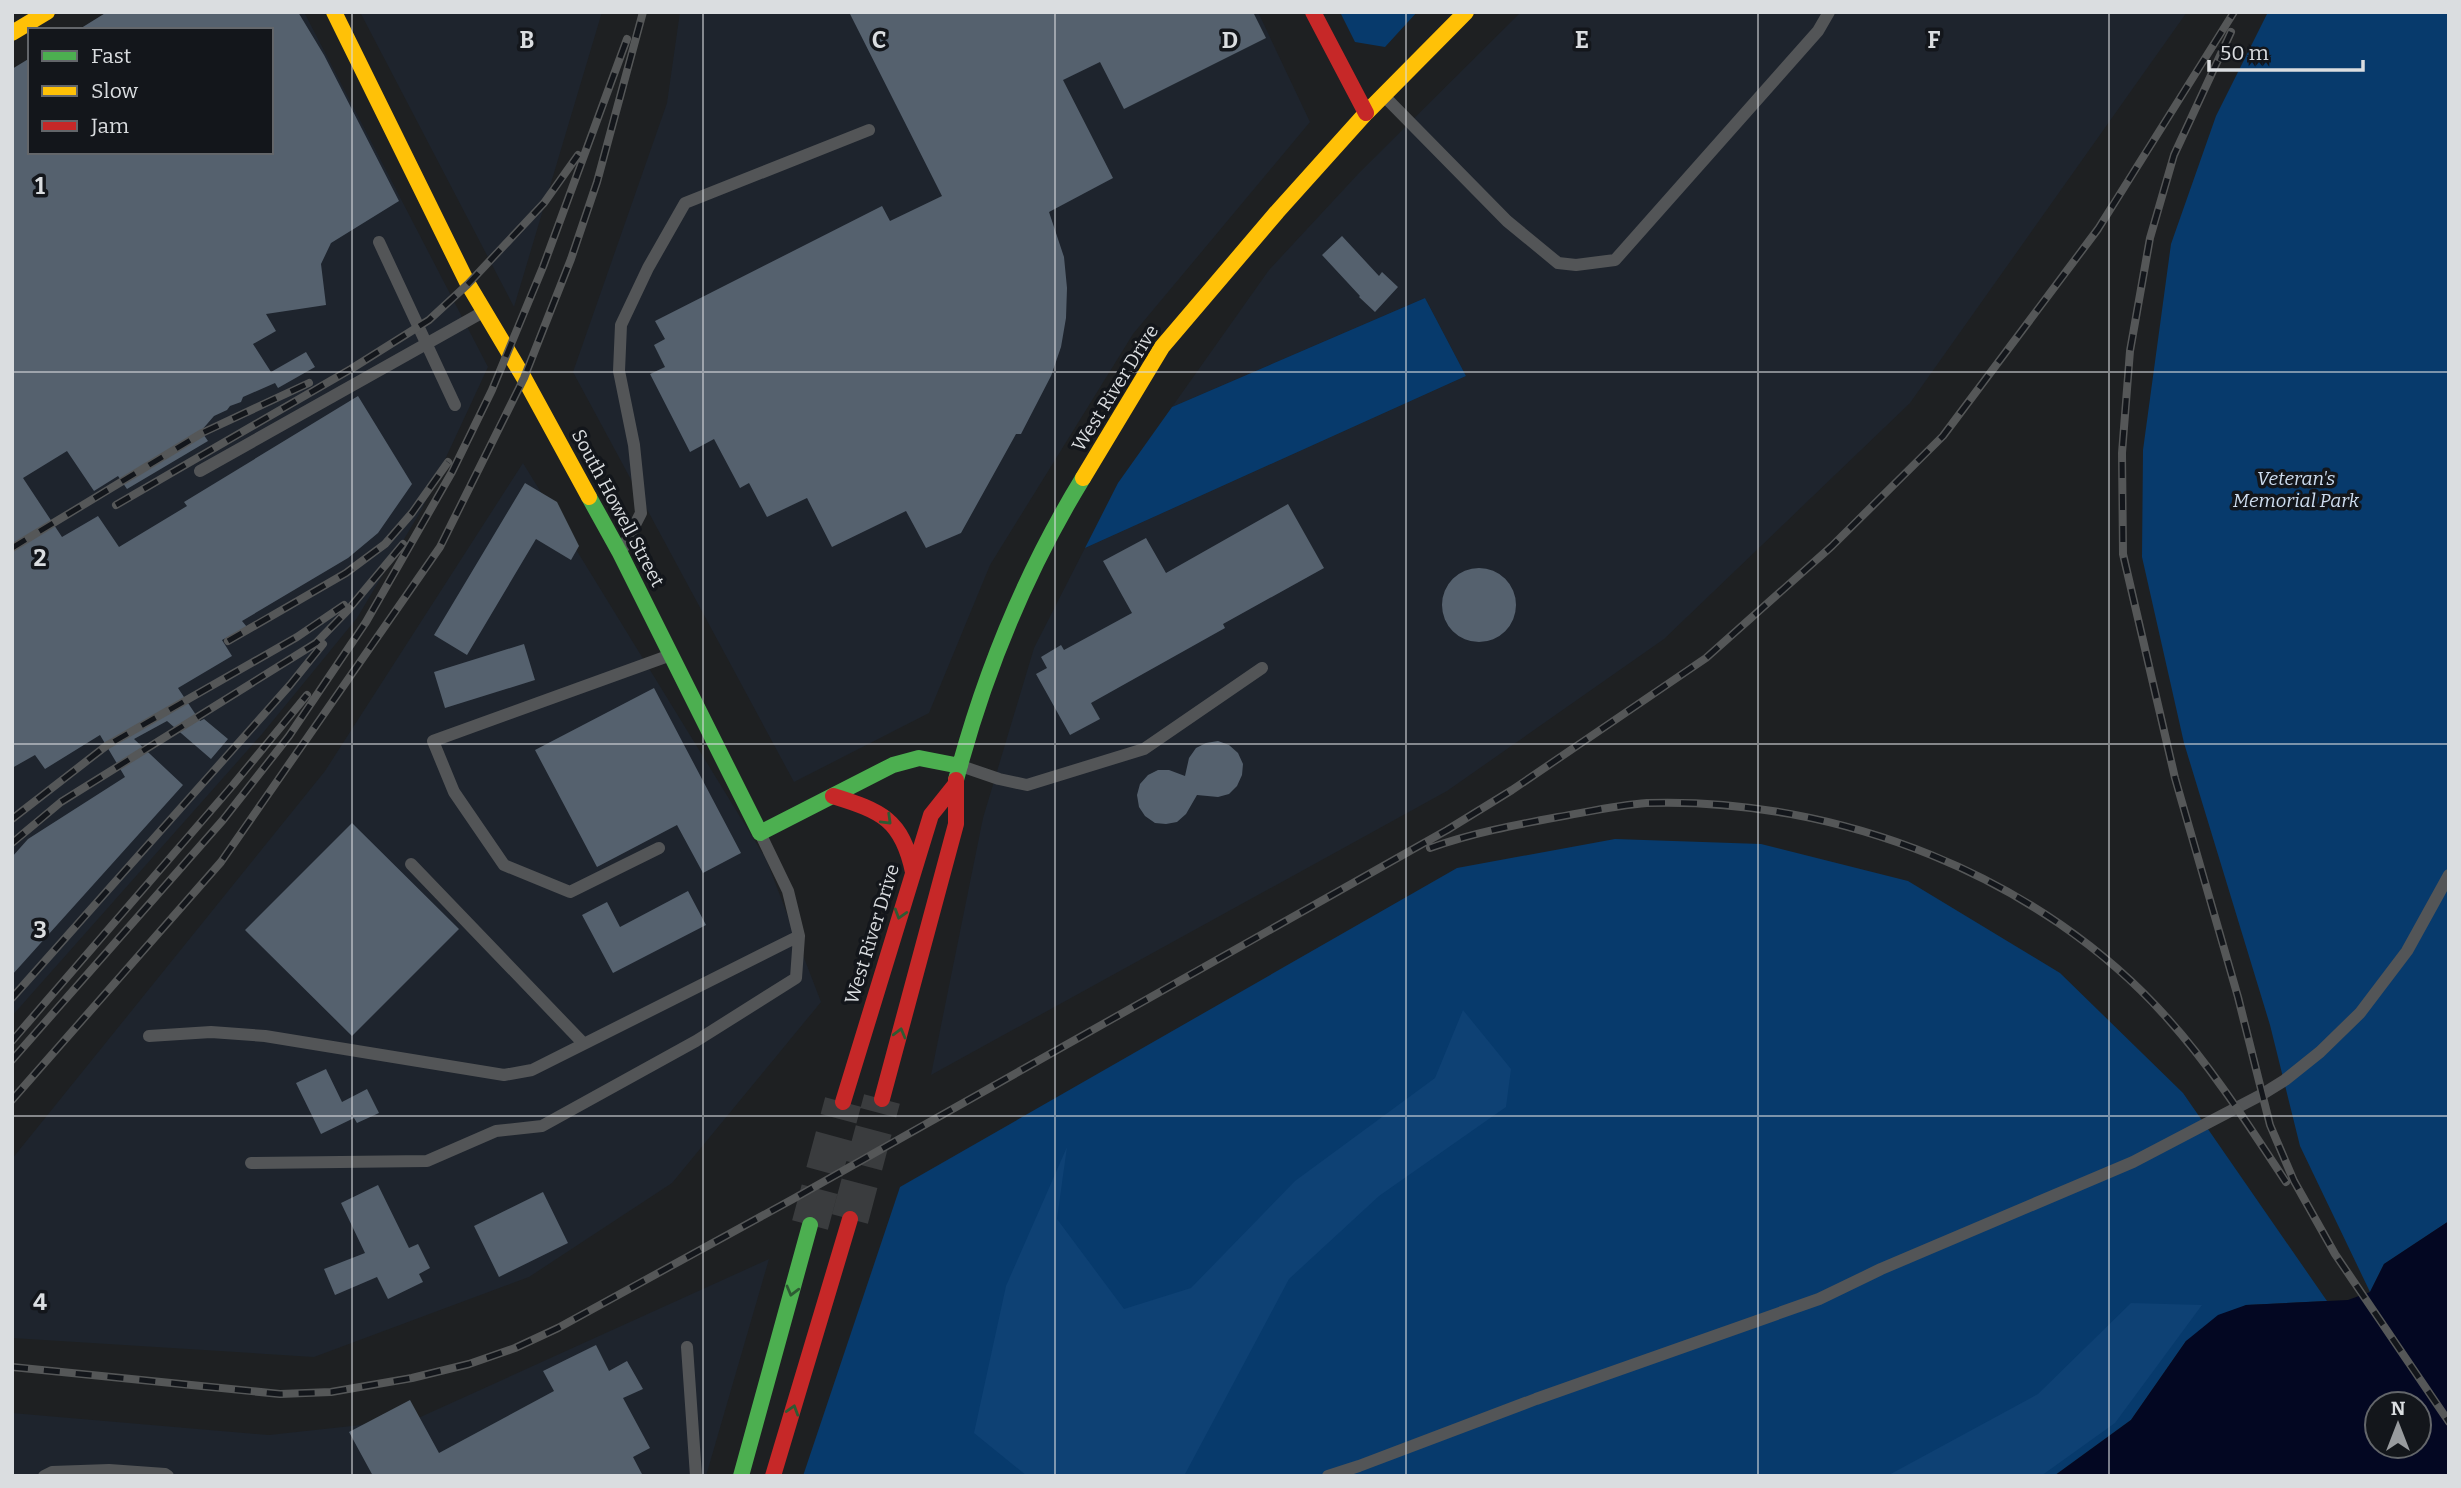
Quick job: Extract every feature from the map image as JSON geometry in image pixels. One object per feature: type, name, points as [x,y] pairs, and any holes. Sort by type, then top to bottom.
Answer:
[{"type":"main road","points":[[12,33],[47,12]]},
{"type":"main road","name":"South Howell Street","points":[[334,12],[484,312],[524,378],[620,553],[760,832]]},
{"type":"main road","points":[[1313,12],[1366,113]]},
{"type":"main road","name":"West River Drive","points":[[882,1099],[956,824],[955,785],[960,766],[999,647],[1028,578],[1056,522],[1162,347],[1276,212],[1366,113],[1466,12]]},
{"type":"main road","points":[[760,832],[893,765],[919,758],[960,766]]},
{"type":"main road","name":"West River Drive","points":[[843,1102],[930,815],[955,785]]},
{"type":"main road","points":[[833,796],[873,808],[889,821],[906,843],[913,872]]},
{"type":"main road","points":[[773,1476],[850,1219]]},
{"type":"main road","points":[[741,1476],[810,1225]]},
{"type":"lane","points":[[1384,95],[1507,220],[1558,263],[1576,265],[1615,260],[1818,31],[1829,12]]},
{"type":"lane","points":[[620,553],[641,513],[634,445],[619,371],[621,325],[648,268],[685,203],[869,130]]},
{"type":"lane","points":[[379,242],[455,405]]},
{"type":"lane","points":[[200,471],[484,312]]},
{"type":"lane","points":[[659,848],[570,892],[504,865],[454,792],[433,741],[672,654]]},
{"type":"lane","points":[[960,766],[1027,785],[1144,749],[1262,668]]},
{"type":"lane","points":[[251,1163],[426,1161],[495,1131],[542,1126],[696,1041],[796,978],[799,936],[788,891],[760,832]]},
{"type":"lane","points":[[411,864],[583,1043]]},
{"type":"lane","points":[[1328,1476],[1819,1299],[1881,1269],[2133,1162],[2261,1095],[2320,1052],[2360,1013],[2407,951],[2449,875]]},
{"type":"lane","points":[[149,1036],[212,1032],[265,1036],[504,1074],[531,1070],[799,936]]},
{"type":"lane","points":[[687,1347],[696,1476]]},
{"type":"lane","points":[[44,1476],[52,1472],[109,1469],[168,1476]]},
{"type":"shaded area","points":[[107,12],[304,12],[488,367],[422,509],[357,618],[262,734],[12,1016],[12,69],[28,154],[273,154],[273,28],[81,28]]},
{"type":"shaded area","points":[[360,12],[602,12],[514,307]]},
{"type":"shaded area","points":[[680,12],[1258,12],[1310,122],[1133,334],[990,565],[929,713],[794,782],[573,372],[667,103]]},
{"type":"shaded area","points":[[1521,12],[2187,12],[1910,403],[1664,639],[1447,791],[931,1075],[983,818],[1034,648],[1085,548],[1466,376],[1425,298],[1172,407],[1269,270],[1359,173]]},
{"type":"shaded area","points":[[523,463],[766,859],[821,1002],[672,1183],[529,1277],[314,1357],[12,1338],[12,1159],[325,771]]},
{"type":"shaded area","points":[[1463,1010],[1511,1069],[1506,1107],[1379,1196],[1289,1279],[1184,1476],[1027,1476],[974,1433],[1006,1286],[1067,1147],[1057,1219],[1124,1309],[1191,1288],[1295,1181],[1435,1078]]},
{"type":"shaded area","points":[[2449,1221],[2449,1476],[2054,1476],[2131,1420],[2186,1341],[2218,1315],[2246,1305],[2348,1300],[2370,1292],[2384,1264]]},
{"type":"shaded area","points":[[769,1259],[706,1476],[12,1476],[12,1413],[269,1435],[416,1419]]},
{"type":"shaded area","points":[[2131,1303],[2202,1305],[2115,1423],[2041,1476],[1887,1476],[2038,1394]]},
{"type":"green space","points":[[1340,12],[1417,12],[1385,47],[1355,42]]},
{"type":"green space","name":"Veteran's Memorial Park","points":[[2268,12],[2449,12],[2449,1221],[2384,1264],[2370,1292],[2300,1146],[2270,1025],[2184,743],[2142,557],[2143,450],[2171,244],[2216,116]]},
{"type":"green space","points":[[1425,298],[1466,376],[1085,548],[1118,483],[1172,407]]},
{"type":"green space","points":[[1615,839],[1761,844],[1908,881],[2060,973],[2183,1093],[2327,1301],[2246,1305],[2186,1341],[2131,1420],[2054,1476],[803,1476],[900,1187],[1457,868]]},
{"type":"building","points":[[107,12],[298,12],[324,55],[399,201],[331,243],[321,264],[326,305],[266,314],[276,331],[253,344],[271,372],[306,352],[315,367],[278,388],[275,383],[243,397],[241,402],[214,416],[201,431],[208,441],[127,489],[118,476],[94,491],[67,451],[23,478],[62,537],[98,516],[119,547],[187,506],[184,502],[358,396],[412,484],[378,533],[348,558],[242,621],[247,627],[222,640],[232,656],[178,688],[200,721],[204,719],[228,739],[211,759],[167,721],[134,739],[183,785],[12,975],[12,857],[28,839],[125,777],[100,735],[45,769],[35,755],[12,768],[12,69],[28,59],[28,154],[273,154],[273,28],[81,28]]},
{"type":"building","points":[[849,12],[1253,12],[1266,38],[1124,109],[1100,62],[1063,80],[1113,178],[1049,212],[1064,257],[1067,288],[1061,347],[1051,376],[1021,434],[1016,434],[961,533],[926,548],[906,511],[832,547],[807,498],[767,517],[749,483],[740,488],[714,439],[690,452],[650,374],[665,367],[654,345],[665,339],[655,321],[882,206],[890,221],[942,196]]},
{"type":"building","points":[[1342,236],[1379,276],[1382,272],[1398,287],[1375,312],[1322,255]]},
{"type":"building","points":[[525,483],[557,502],[579,546],[571,560],[536,539],[467,655],[434,635]]},
{"type":"building","points":[[1288,504],[1324,568],[1223,624],[1225,628],[1091,703],[1100,719],[1070,735],[1036,674],[1047,668],[1041,657],[1061,645],[1064,650],[1132,613],[1103,561],[1146,538],[1166,573]]},
{"type":"building","points":[[1479,568],[1500,574],[1510,584],[1516,605],[1510,626],[1500,636],[1479,642],[1458,636],[1448,626],[1442,605],[1448,584],[1458,574]]},
{"type":"building","points":[[524,644],[535,680],[445,708],[434,672]]},
{"type":"building","points":[[654,688],[741,853],[703,873],[677,825],[597,867],[535,750]]},
{"type":"building","points":[[1218,741],[1229,745],[1238,753],[1243,764],[1237,786],[1229,794],[1218,797],[1197,795],[1186,814],[1177,822],[1155,823],[1145,816],[1139,807],[1137,795],[1140,784],[1148,775],[1158,770],[1169,770],[1185,776],[1189,758],[1196,748]]},
{"type":"building","points":[[352,823],[459,929],[352,1036],[245,930]]},
{"type":"building","points":[[688,891],[706,925],[613,973],[582,915],[607,902],[620,927]]},
{"type":"building","points":[[326,1069],[342,1102],[367,1089],[379,1113],[357,1123],[354,1118],[321,1134],[296,1083]]},
{"type":"building","points":[[378,1185],[409,1248],[418,1244],[430,1268],[419,1274],[423,1282],[388,1299],[377,1277],[335,1295],[324,1269],[365,1253],[341,1203]]},
{"type":"building","points":[[543,1192],[568,1243],[499,1277],[474,1226]]},
{"type":"building","points":[[596,1345],[609,1371],[627,1361],[643,1389],[623,1398],[650,1448],[633,1457],[643,1476],[373,1476],[349,1432],[410,1400],[439,1453],[554,1391],[543,1371]]},
{"type":"tunnel","points":[[850,1219],[882,1099]]},
{"type":"tunnel","points":[[810,1225],[843,1102]]},
{"type":"railway","points":[[12,1100],[221,862],[440,547],[524,378],[571,259],[597,182],[643,12]]},
{"type":"railway","points":[[12,1367],[280,1394],[331,1392],[412,1378],[469,1364],[515,1348],[558,1328],[793,1199],[1447,830],[1512,790],[1706,658],[1832,546],[1943,436],[2098,229],[2234,12]]},
{"type":"railway","points":[[2231,32],[2174,155],[2150,238],[2130,351],[2122,453],[2123,554],[2175,778],[2238,997],[2270,1125],[2294,1181],[2335,1254],[2449,1422]]},
{"type":"railway","points":[[12,1060],[223,820],[289,736],[366,622],[452,472],[492,390],[543,267],[627,39]]},
{"type":"railway","points":[[116,505],[351,369],[429,320],[468,284],[544,203],[578,155]]},
{"type":"railway","points":[[12,548],[202,433],[309,383]]},
{"type":"railway","points":[[228,641],[346,573],[385,544],[412,513],[448,462]]},
{"type":"railway","points":[[12,843],[61,802],[316,643],[348,610],[403,544]]},
{"type":"railway","points":[[12,819],[106,746],[297,637],[344,605]]},
{"type":"railway","points":[[12,998],[290,685],[323,644]]},
{"type":"railway","points":[[12,1041],[307,695]]},
{"type":"railway","points":[[1430,848],[1510,826],[1647,803],[1719,805],[1791,814],[1862,831],[1932,855],[1998,886],[2060,924],[2117,968],[2168,1019],[2200,1058],[2286,1182]]},
{"type":"traffic: fast","points":[[956,780],[993,662],[1025,586],[1083,478]]},
{"type":"traffic: fast","points":[[589,497],[620,553],[760,833],[893,765],[919,758],[960,766]]},
{"type":"traffic: fast","points":[[741,1476],[810,1225]]},
{"type":"traffic: slow","points":[[12,33],[47,12]]},
{"type":"traffic: slow","points":[[334,12],[468,284],[524,378],[589,497]]},
{"type":"traffic: slow","points":[[1083,478],[1162,347],[1366,113],[1466,12]]},
{"type":"traffic: jam","points":[[1313,12],[1366,113]]},
{"type":"traffic: jam","points":[[882,1099],[956,824],[956,780]]},
{"type":"traffic: jam","points":[[843,1102],[931,815],[955,785]]},
{"type":"traffic: jam","points":[[833,796],[864,807],[887,820],[903,840],[913,872]]},
{"type":"traffic: jam","points":[[773,1476],[850,1219]]}]
